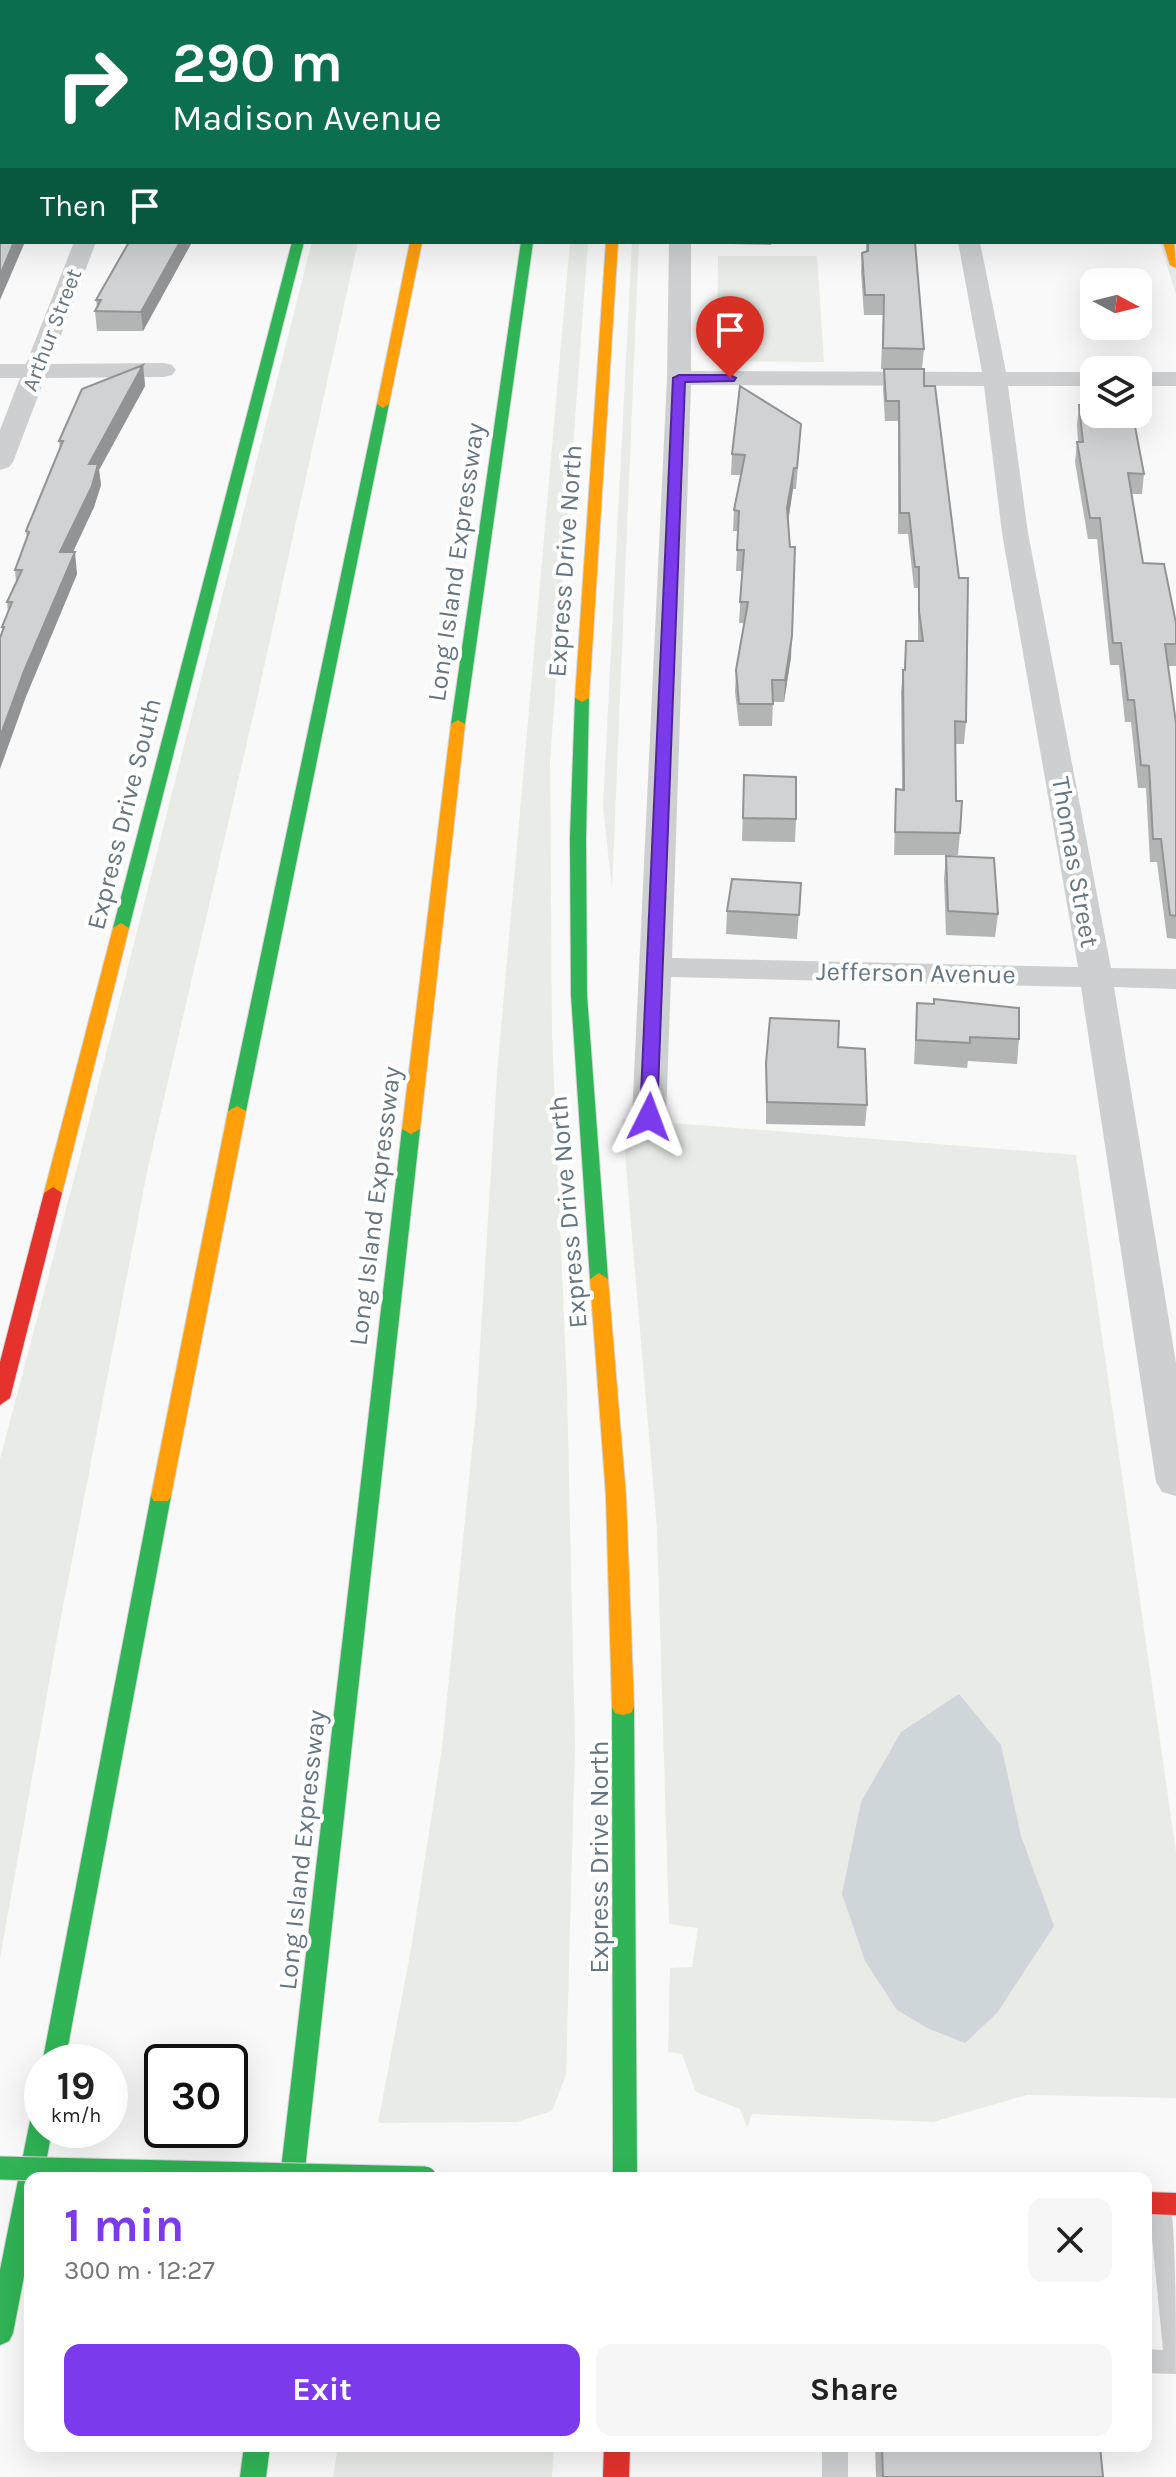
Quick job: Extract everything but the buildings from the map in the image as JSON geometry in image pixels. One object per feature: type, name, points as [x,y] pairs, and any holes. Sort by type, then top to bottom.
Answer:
[{"type":"main road","name":"Express Drive South","points":[[0,1398],[297,244]]},
{"type":"main road","points":[[56,2044],[209,1241],[308,777],[416,244]]},
{"type":"main road","name":"Long Island Expressway","points":[[293,2172],[451,776],[527,244]]},
{"type":"main road","name":"Express Drive North","points":[[612,244],[584,657],[577,926],[583,1089],[609,1387],[622,1646],[626,1769],[625,2172]]},
{"type":"main road","points":[[32,2172],[37,2148]]},
{"type":"main road","points":[[0,2168],[170,2172]]},
{"type":"main road","points":[[0,2333],[24,2211]]},
{"type":"main road","points":[[253,2477],[256,2452]]},
{"type":"main road","points":[[616,2477],[617,2452]]},
{"type":"street","name":"Arthur Street","points":[[0,462],[84,244]]},
{"type":"street","points":[[649,1117],[679,378],[680,244]]},
{"type":"street","name":"Thomas Street","points":[[969,244],[995,379],[1015,533],[1096,976],[1176,1482]]},
{"type":"street","points":[[0,371],[164,370]]},
{"type":"street","points":[[679,378],[1080,379]]},
{"type":"street","points":[[1152,379],[1176,379]]},
{"type":"street","name":"Jefferson Avenue","points":[[657,967],[1176,979]]},
{"type":"lane","points":[[1161,2204],[1176,2354]]},
{"type":"lane","points":[[1152,2361],[1176,2362]]},
{"type":"lane","points":[[835,2452],[835,2477]]},
{"type":"shaded area","points":[[311,244],[358,244],[255,708],[148,1167],[57,1638],[0,1958],[0,1459]]},
{"type":"shaded area","points":[[570,244],[588,244],[550,761],[552,1034],[567,1389],[575,1746],[566,2075],[552,2111],[517,2122],[378,2123],[411,1949],[442,1748],[476,1410],[497,1074]]},
{"type":"shaded area","points":[[632,244],[639,244],[612,889],[603,806]]},
{"type":"shaded area","points":[[1161,244],[1176,244],[1176,295]]},
{"type":"shaded area","points":[[718,256],[817,256],[824,362],[717,361]]},
{"type":"shaded area","points":[[622,1119],[1076,1155],[1176,1852],[1176,2098],[1027,2095],[933,2122],[752,2114],[747,2127],[740,2109],[696,2092],[682,2054],[668,2052],[670,1968],[692,1967],[698,1928],[669,1924],[657,1529]]},
{"type":"shaded area","points":[[959,1694],[1001,1745],[1021,1836],[1054,1926],[997,2013],[965,2043],[927,2028],[897,2010],[865,1961],[842,1894],[861,1802],[901,1732]]},
{"type":"shaded area","points":[[337,2452],[554,2452],[552,2477],[333,2477]]},
{"type":"traffic: fast","points":[[121,928],[297,244]]},
{"type":"traffic: fast","points":[[458,724],[527,244]]},
{"type":"traffic: fast","points":[[237,1111],[383,404]]},
{"type":"traffic: fast","points":[[582,698],[578,838],[579,995],[599,1279]]},
{"type":"traffic: fast","points":[[293,2172],[411,1129]]},
{"type":"traffic: fast","points":[[56,2044],[161,1496]]},
{"type":"traffic: fast","points":[[623,1707],[625,2172]]},
{"type":"traffic: fast","points":[[32,2172],[37,2148]]},
{"type":"traffic: fast","points":[[0,2168],[170,2172]]},
{"type":"traffic: fast","points":[[0,2333],[24,2213]]},
{"type":"traffic: fast","points":[[253,2477],[256,2452]]},
{"type":"traffic: slow","points":[[383,404],[416,244]]},
{"type":"traffic: slow","points":[[582,698],[612,244]]},
{"type":"traffic: slow","points":[[1170,244],[1176,265]]},
{"type":"traffic: slow","points":[[411,1129],[458,724]]},
{"type":"traffic: slow","points":[[53,1193],[121,928]]},
{"type":"traffic: slow","points":[[161,1496],[237,1111]]},
{"type":"traffic: slow","points":[[599,1279],[616,1496],[623,1707]]},
{"type":"traffic: jam","points":[[0,1398],[53,1193]]},
{"type":"traffic: jam","points":[[1152,2203],[1176,2204]]},
{"type":"traffic: jam","points":[[616,2477],[617,2452]]},
{"type":"route","points":[[649,1117],[679,378],[730,378]]}]
